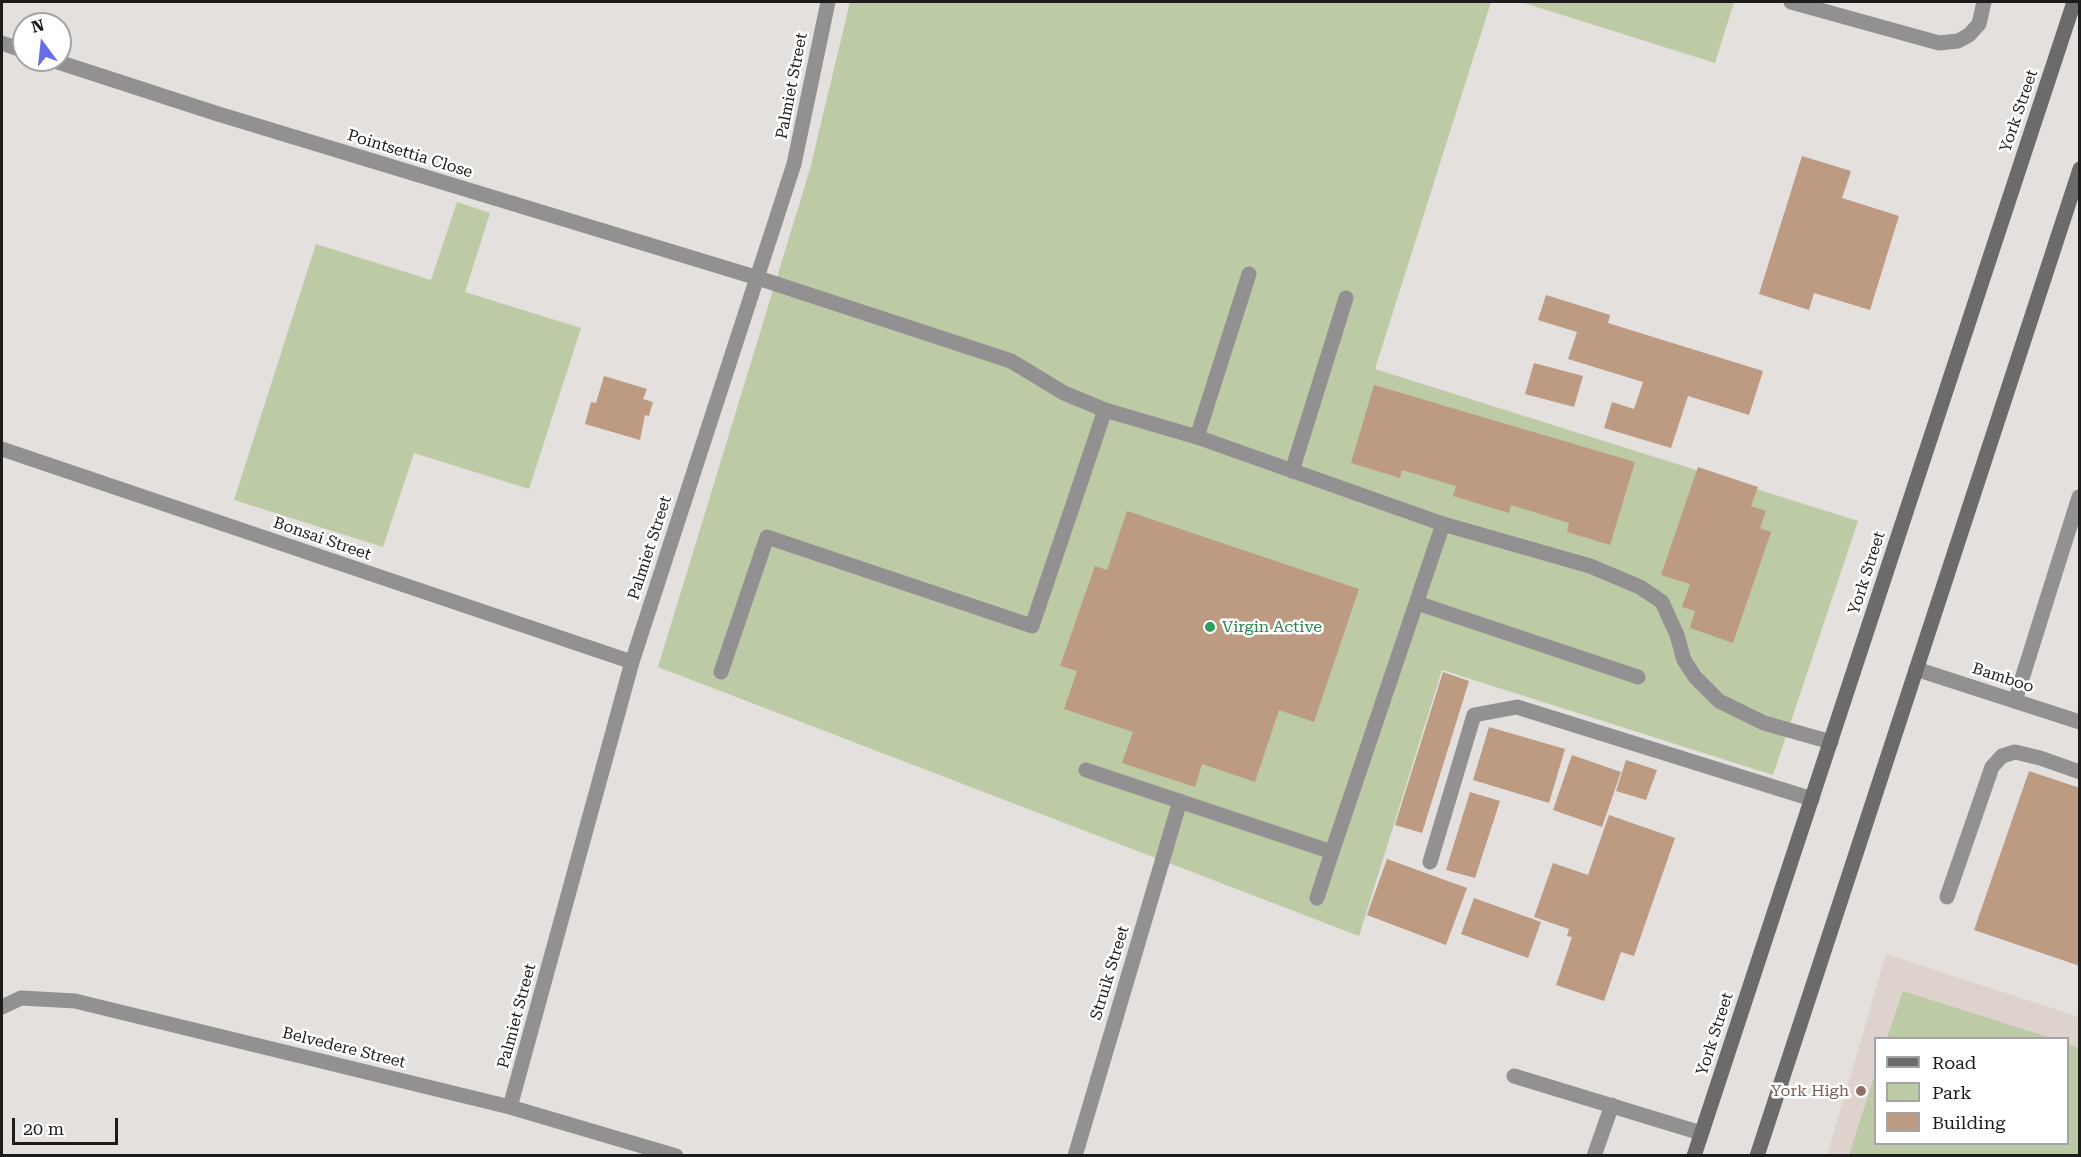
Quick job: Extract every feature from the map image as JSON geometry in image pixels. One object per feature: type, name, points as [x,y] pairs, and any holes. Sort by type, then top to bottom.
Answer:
[{"type":"main road","name":"York Street","points":[[1694,1155],[2074,2]]},
{"type":"main road","points":[[1757,1155],[2079,169]]},
{"type":"street","name":"Palmiet Street","points":[[510,1107],[632,662],[794,164],[828,2]]},
{"type":"street","points":[[1791,2],[1939,43],[1958,41],[1969,35],[1978,24],[1984,2]]},
{"type":"street","name":"Pointsettia Close","points":[[72,67],[215,113],[758,278],[1011,361],[1064,393],[1105,410],[1197,437],[1443,524],[1590,566],[1640,587],[1662,602],[1677,635],[1684,660],[1695,677],[1719,701],[1764,723],[1831,742]]},
{"type":"street","points":[[1197,437],[1249,274]]},
{"type":"street","points":[[1292,471],[1346,298]]},
{"type":"street","points":[[721,672],[767,537],[1032,626],[1105,410]]},
{"type":"street","name":"Bonsai Street","points":[[2,449],[632,662]]},
{"type":"street","points":[[2015,701],[2079,497]]},
{"type":"street","points":[[1317,898],[1443,524]]},
{"type":"street","points":[[1417,603],[1638,677]]},
{"type":"street","name":"Bamboo","points":[[1916,669],[2079,722]]},
{"type":"street","points":[[1430,862],[1474,715],[1517,707],[1812,799]]},
{"type":"street","points":[[1947,897],[1992,767],[2002,756],[2015,752],[2079,772]]},
{"type":"street","points":[[1086,770],[1332,852]]},
{"type":"street","name":"Struik Street","points":[[1075,1155],[1180,801]]},
{"type":"street","name":"Belvedere Street","points":[[2,1007],[21,998],[75,1001],[510,1107],[676,1155]]},
{"type":"street","points":[[1514,1076],[1701,1133]]},
{"type":"street","points":[[1594,1155],[1612,1105]]},
{"type":"shaded area","name":"York High","points":[[1886,954],[2079,1017],[2079,1155],[1827,1156]]},
{"type":"green space","points":[[850,2],[1491,2],[1375,369],[1858,521],[1773,775],[1442,670],[1359,936],[658,667],[810,169]]},
{"type":"green space","points":[[1521,2],[1734,2],[1715,63]]},
{"type":"green space","points":[[457,202],[490,213],[465,292],[581,328],[529,489],[414,453],[383,547],[234,500],[316,244],[431,280]]},
{"type":"green space","points":[[1903,991],[2048,1037],[1887,1037]]},
{"type":"green space","points":[[2069,1044],[2079,1048],[2079,1155],[1849,1155],[1874,1077],[1874,1145],[2069,1145]]},
{"type":"building","points":[[1802,156],[1851,171],[1842,198],[1899,216],[1870,310],[1814,293],[1809,310],[1759,294]]},
{"type":"building","points":[[1546,295],[1610,315],[1608,323],[1763,371],[1749,415],[1688,396],[1671,448],[1604,428],[1612,402],[1634,409],[1643,382],[1568,359],[1577,332],[1538,320]]},
{"type":"building","points":[[1534,363],[1583,376],[1574,407],[1525,394]]},
{"type":"building","points":[[604,376],[647,389],[643,399],[653,402],[649,416],[645,415],[640,440],[585,424],[591,402],[596,403]]},
{"type":"building","points":[[1374,385],[1635,462],[1610,545],[1567,532],[1569,523],[1511,505],[1509,513],[1453,496],[1456,486],[1402,470],[1400,478],[1351,463]]},
{"type":"building","points":[[1698,467],[1758,487],[1751,506],[1766,511],[1760,528],[1771,532],[1733,643],[1690,628],[1695,611],[1682,607],[1690,584],[1661,575]]},
{"type":"building","name":"Virgin Active","points":[[1127,511],[1359,589],[1314,722],[1279,710],[1255,782],[1202,764],[1195,787],[1122,763],[1133,732],[1064,709],[1077,671],[1060,666],[1095,566],[1107,570]]},
{"type":"building","points":[[1443,672],[1469,681],[1422,833],[1395,825]]},
{"type":"building","points":[[1489,727],[1565,749],[1549,803],[1473,780]]},
{"type":"building","points":[[1572,755],[1621,772],[1602,827],[1553,810]]},
{"type":"building","points":[[1626,760],[1657,770],[1646,800],[1616,791]]},
{"type":"building","points":[[2029,771],[2080,788],[2080,966],[1974,930]]},
{"type":"building","points":[[1470,792],[1500,801],[1475,878],[1446,870]]},
{"type":"building","points":[[1609,815],[1675,838],[1634,956],[1621,952],[1604,1001],[1556,985],[1572,937],[1567,936],[1569,929],[1534,917],[1553,863],[1588,875]]},
{"type":"building","points":[[1387,859],[1467,888],[1446,945],[1367,915]]},
{"type":"building","points":[[1474,898],[1541,922],[1528,958],[1461,934]]},
{"type":"place","name":"Virgin Active","points":[[1210,627]]},
{"type":"place","name":"York High","points":[[1861,1091]]}]
